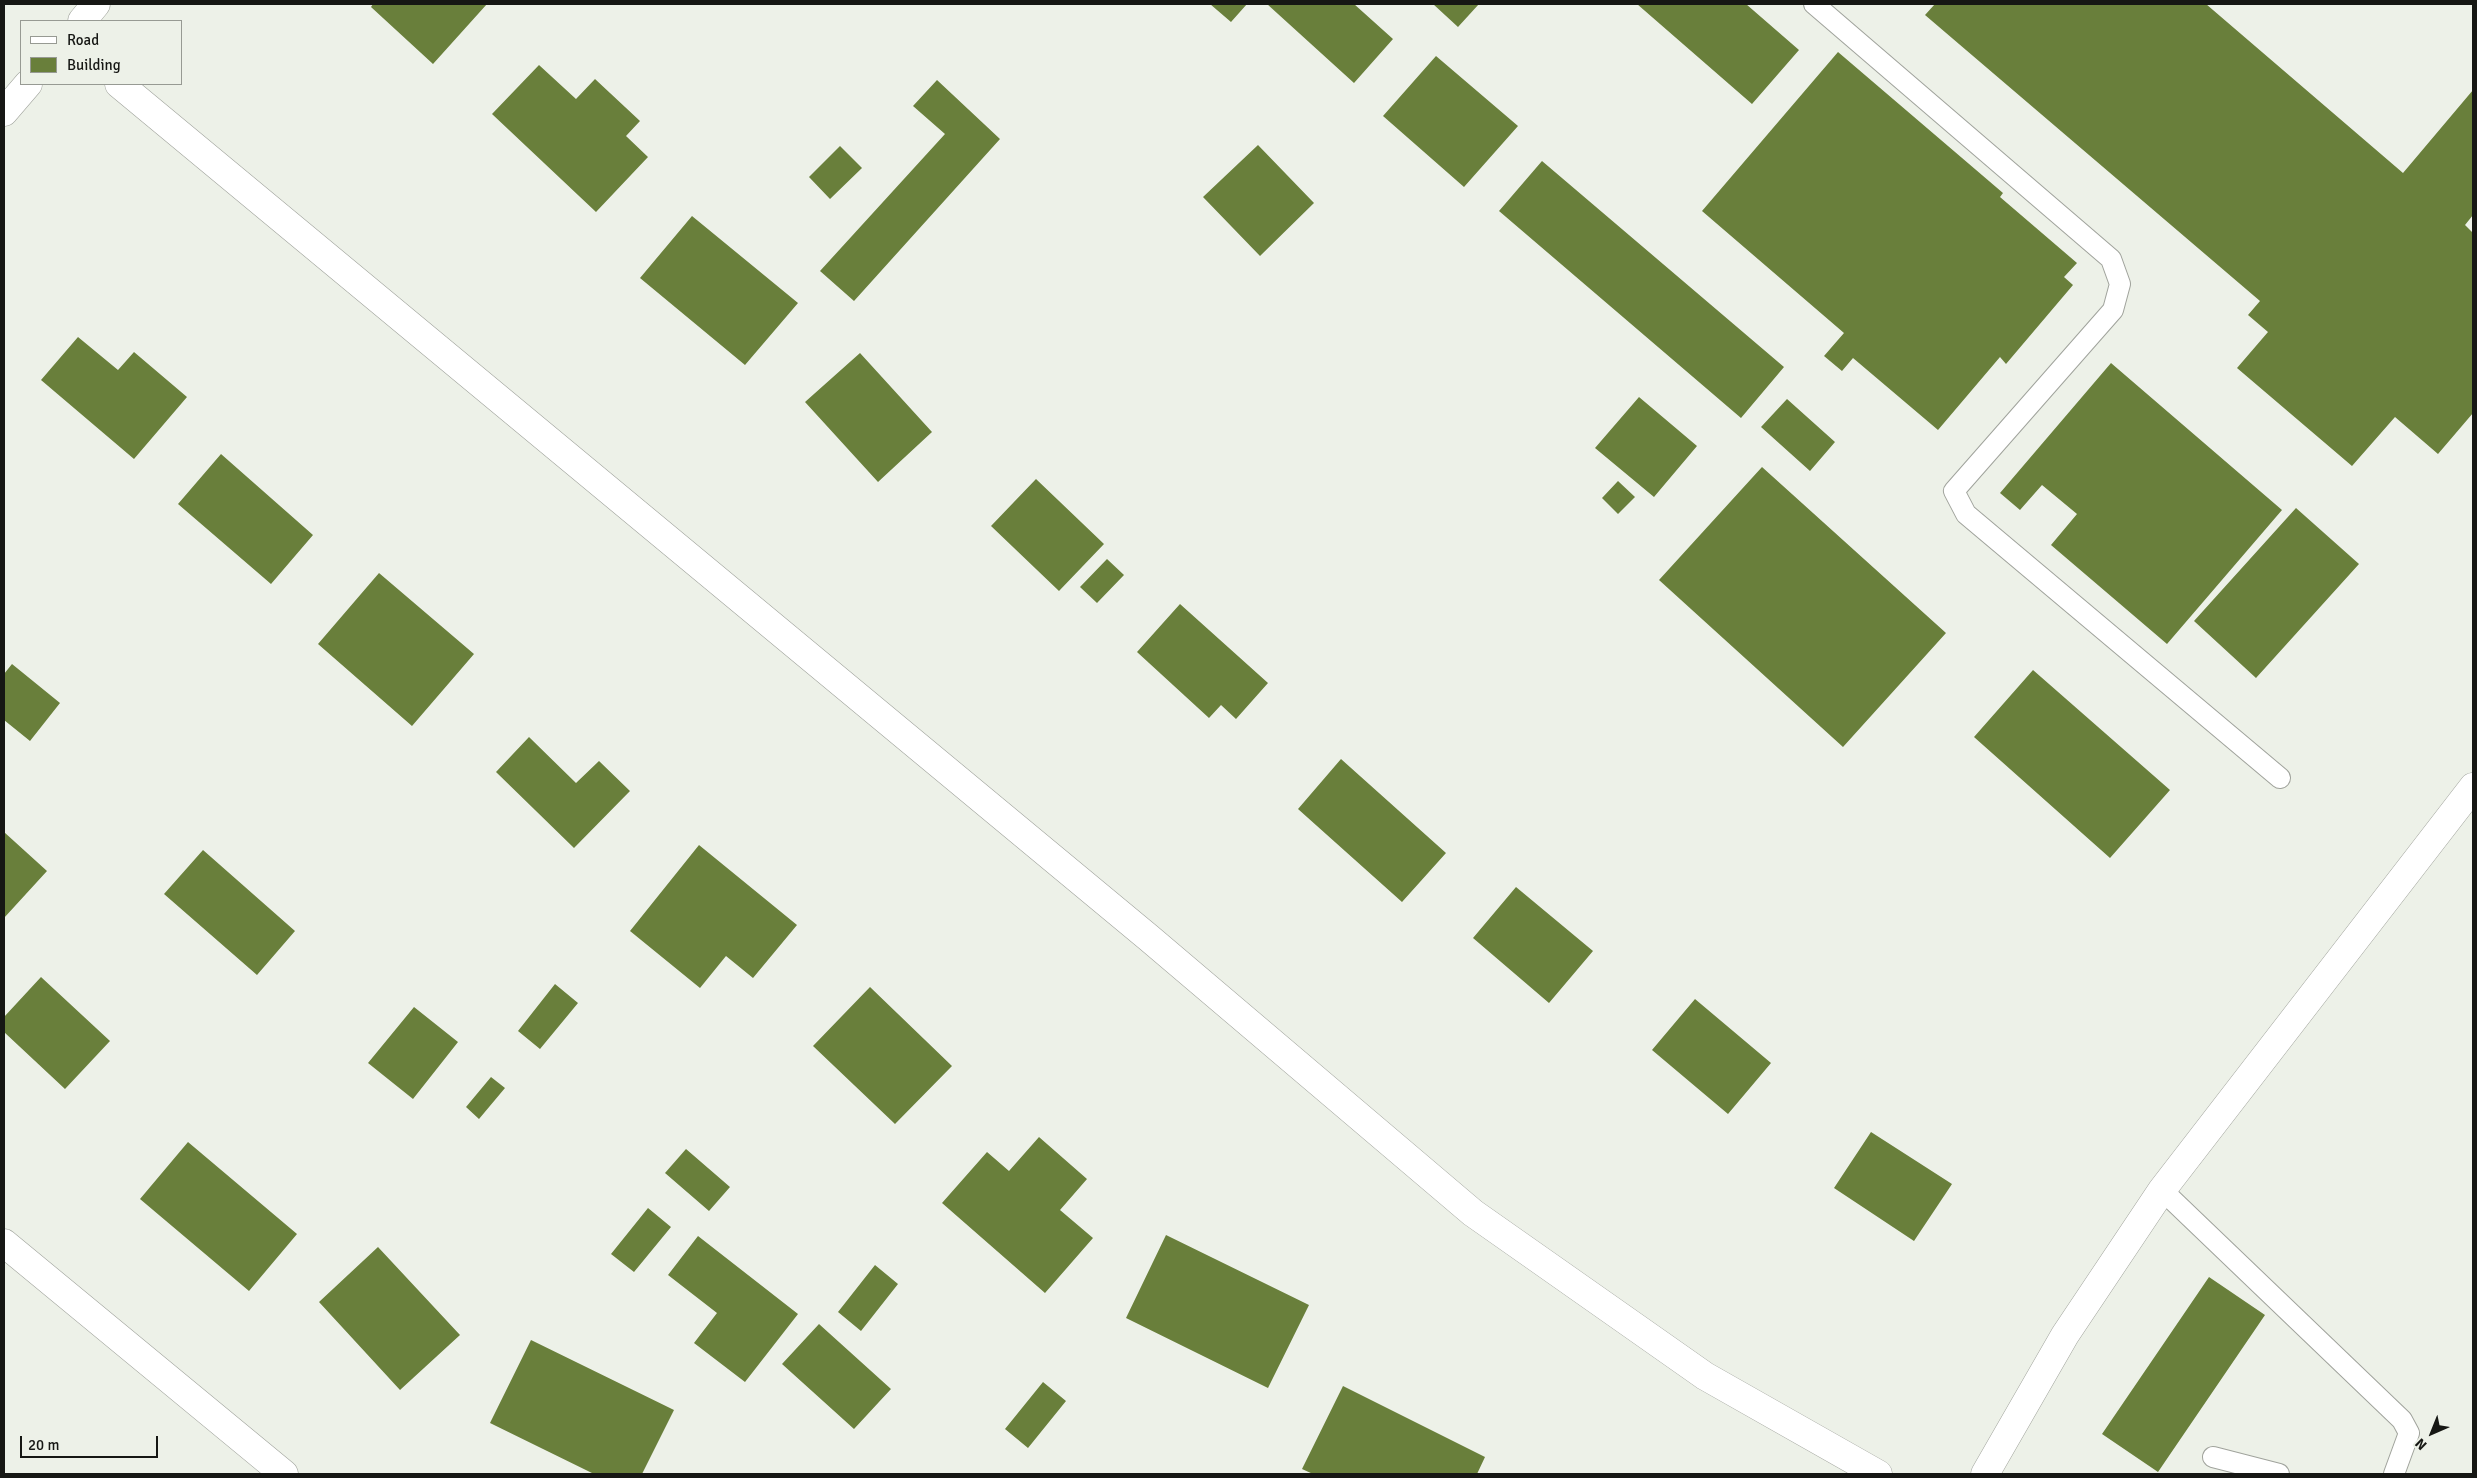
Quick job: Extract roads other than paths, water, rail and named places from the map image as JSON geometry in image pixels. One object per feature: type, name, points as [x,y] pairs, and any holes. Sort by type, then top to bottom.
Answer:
[{"type":"street","points":[[83,20],[96,4]]},
{"type":"street","points":[[4,112],[27,85]]},
{"type":"street","points":[[120,85],[1149,938],[1473,1213],[1705,1376],[1878,1474]]},
{"type":"street","points":[[1985,1474],[2065,1335],[2162,1190],[2473,787]]},
{"type":"street","points":[[4,1244],[284,1474]]},
{"type":"lane","points":[[1814,4],[2111,258],[2120,284],[2113,310],[1954,491],[1966,514],[2280,778]]},
{"type":"lane","points":[[2162,1190],[2402,1420],[2409,1432],[2394,1474]]},
{"type":"lane","points":[[2213,1456],[2280,1474]]}]
